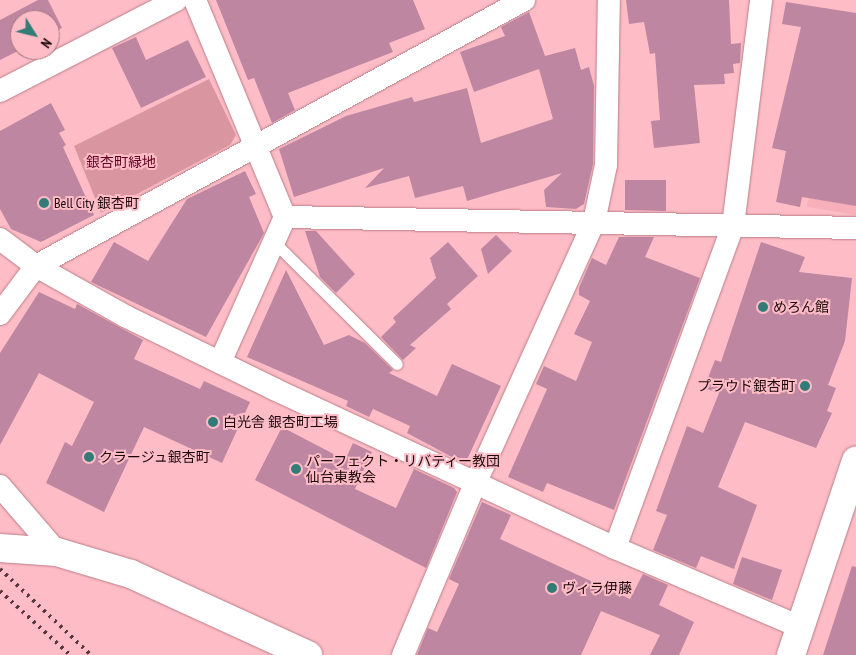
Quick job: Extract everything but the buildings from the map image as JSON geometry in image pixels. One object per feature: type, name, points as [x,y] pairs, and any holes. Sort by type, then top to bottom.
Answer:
[{"type":"street","points":[[0,91],[176,0]]},
{"type":"street","points":[[195,0],[285,217],[220,362]]},
{"type":"street","points":[[0,314],[36,266],[256,144],[524,0]]},
{"type":"street","points":[[403,655],[475,484],[594,222],[606,166],[609,0]]},
{"type":"street","points":[[615,548],[733,226],[761,0]]},
{"type":"street","points":[[285,217],[856,228]]},
{"type":"street","points":[[0,239],[36,266],[127,317],[475,484],[615,548],[800,627]]},
{"type":"street","points":[[791,655],[856,461]]},
{"type":"street","points":[[0,486],[57,552]]},
{"type":"street","points":[[0,548],[57,552],[131,574],[308,655]]},
{"type":"lane","points":[[274,242],[397,364]]},
{"type":"shaded area","points":[[816,158],[856,165],[856,215],[807,207]]},
{"type":"green space","name":"銀杏町緑地","points":[[209,79],[236,135],[230,145],[101,213],[74,146]]},
{"type":"railway","points":[[0,569],[91,655]]},
{"type":"railway","points":[[0,591],[70,655]]},
{"type":"place","name":"Bell City 銀杏町","points":[[44,203]]},
{"type":"place","name":"めろん館","points":[[763,307]]},
{"type":"place","name":"プラウド銀杏町","points":[[805,386]]},
{"type":"place","name":"白光舎 銀杏町工場","points":[[213,422]]},
{"type":"place","name":"クラージュ銀杏町","points":[[89,457]]},
{"type":"place","name":"パーフェクト・リバティー教団 仙台東教会","points":[[296,469]]},
{"type":"place","name":"ヴィラ伊藤","points":[[552,588]]}]
